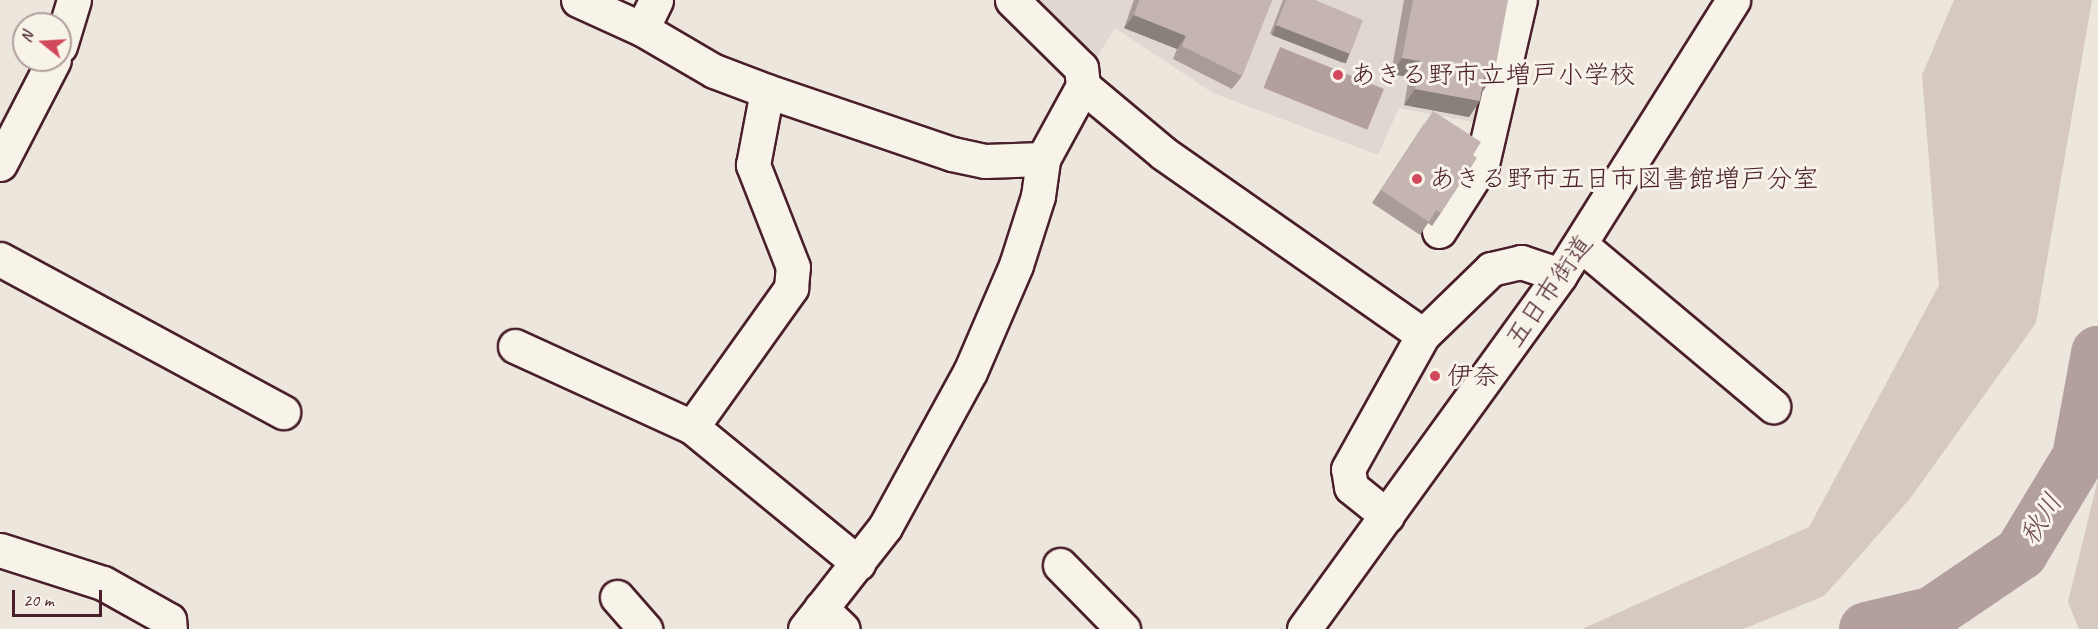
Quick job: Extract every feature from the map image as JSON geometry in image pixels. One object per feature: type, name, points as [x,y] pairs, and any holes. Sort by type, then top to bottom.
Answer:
[{"type":"street","points":[[578,0],[649,14],[714,71],[767,91],[952,154],[985,161],[1043,159]]},
{"type":"street","points":[[1439,231],[1482,164],[1520,0]]},
{"type":"street","name":"五日市街道","points":[[1304,629],[1581,245],[1733,0]]},
{"type":"street","points":[[823,622],[858,563],[885,527],[970,372],[1016,265],[1038,196],[1043,159],[1083,86],[1081,68],[1009,2]]},
{"type":"street","points":[[0,164],[48,72]]},
{"type":"street","points":[[1083,86],[1163,153],[1423,335]]},
{"type":"street","points":[[692,427],[791,288],[793,267],[753,165],[767,91]]},
{"type":"street","points":[[1581,245],[1773,406]]},
{"type":"street","points":[[0,259],[283,412]]},
{"type":"street","points":[[1387,516],[1351,487],[1348,469],[1423,335],[1491,269],[1521,262],[1560,275]]},
{"type":"street","points":[[515,346],[692,427],[858,563]]},
{"type":"street","points":[[0,550],[103,583],[169,620],[170,629]]},
{"type":"street","points":[[1060,565],[1123,629]]},
{"type":"street","points":[[617,597],[645,629]]},
{"type":"shaded area","name":"あきる野市立増戸小学校","points":[[1028,0],[1505,0],[1479,123],[1399,108],[1378,155],[1213,93],[1115,28],[1097,57],[1061,33]]},
{"type":"shaded area","points":[[1954,0],[2092,0],[2036,323],[1909,500],[1824,596],[1743,629],[1582,629],[1809,527],[1939,285],[1922,75]]},
{"type":"shaded area","points":[[1280,47],[1384,89],[1367,130],[1264,88]]},
{"type":"shaded area","points":[[2098,479],[2098,629],[2079,629],[2068,602]]},
{"type":"building","points":[[1139,0],[1272,0],[1242,76],[1182,46],[1186,36],[1134,15]]},
{"type":"building","points":[[1286,0],[1315,0],[1363,20],[1350,54],[1276,25]]},
{"type":"building","points":[[1413,0],[1508,0],[1494,75],[1485,73],[1480,101],[1415,89],[1420,61],[1402,58]]},
{"type":"building","points":[[1433,111],[1481,142],[1473,155],[1477,158],[1441,213],[1436,210],[1429,222],[1381,190]]},
{"type":"waterway","name":"秋川","points":[[1866,629],[1931,614],[2021,553],[2079,457],[2098,353]]},
{"type":"place","name":"あきる野市立増戸小学校","points":[[1338,75]]},
{"type":"place","name":"あきる野市五日市図書館増戸分室","points":[[1417,179]]},
{"type":"place","name":"伊奈","points":[[1435,376]]}]
